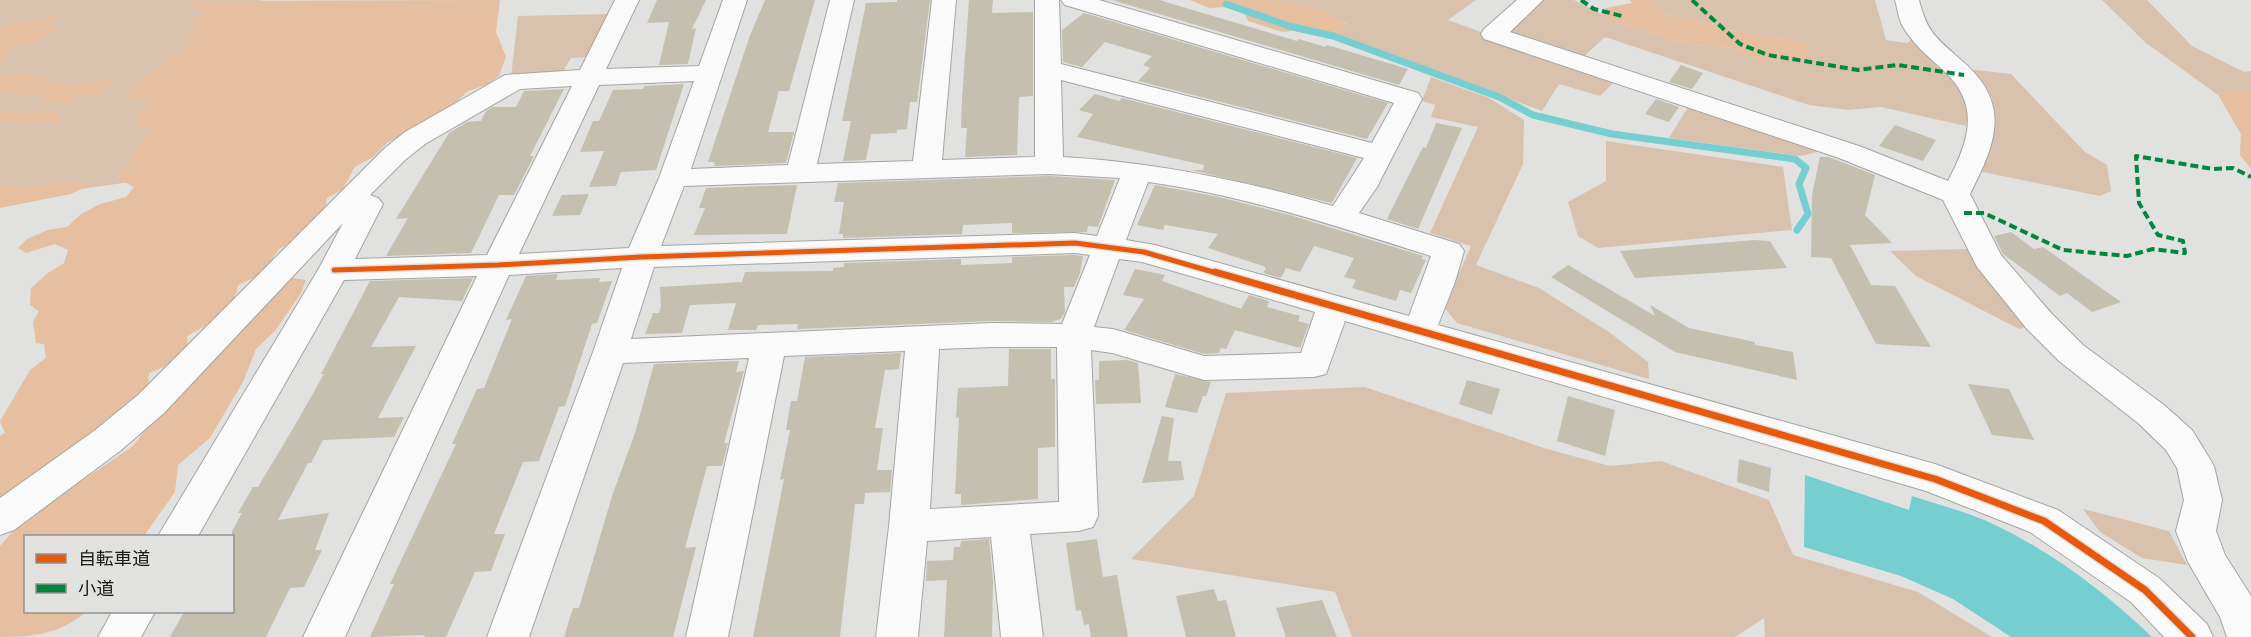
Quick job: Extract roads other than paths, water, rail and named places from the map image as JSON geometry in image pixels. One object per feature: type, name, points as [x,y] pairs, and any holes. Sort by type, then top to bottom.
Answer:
[{"type":"street","points":[[324,637],[498,265],[627,0]]},
{"type":"street","points":[[508,637],[610,352],[641,257],[673,178],[735,0]]},
{"type":"street","points":[[801,172],[842,0]]},
{"type":"street","points":[[927,168],[944,0]]},
{"type":"street","points":[[1047,0],[1049,165]]},
{"type":"street","points":[[1073,0],[1409,99],[1362,188],[1341,217]]},
{"type":"street","points":[[1531,0],[1493,34],[1849,152],[1955,194],[1988,260],[2039,321],[2071,352],[2151,414],[2179,440],[2195,465],[2203,500],[2196,531],[2208,562],[2238,611],[2248,637]]},
{"type":"street","points":[[1907,0],[1908,13],[1919,34],[1964,75],[1978,92],[1983,109],[1979,145],[1955,194]]},
{"type":"street","points":[[1049,69],[1379,153]]},
{"type":"street","points":[[0,519],[107,441],[151,404],[345,203],[395,154],[415,138],[514,81],[708,73]]},
{"type":"street","points":[[673,178],[1049,165],[1184,178],[1341,217],[1448,251],[1439,282],[1419,332]]},
{"type":"street","points":[[909,526],[1079,516],[1074,336],[1137,172]]},
{"type":"street","points":[[179,535],[334,270],[368,204],[345,203]]},
{"type":"street","points":[[334,270],[498,265],[641,257],[1075,243],[1144,252],[1935,479],[2044,521],[2145,590],[2192,637]]},
{"type":"street","points":[[610,352],[992,335],[1074,336],[1113,341],[1204,368],[1314,365],[1333,308]]},
{"type":"street","points":[[897,637],[909,526],[923,338]]},
{"type":"street","points":[[706,637],[769,345]]},
{"type":"street","points":[[1009,520],[1022,637]]},
{"type":"street","points":[[119,637],[133,613]]},
{"type":"water","points":[[1805,475],[1909,510],[1912,496],[1985,520],[2038,548],[2078,575],[2116,604],[2152,637],[2011,637],[1953,599],[1901,576],[1804,547]]},
{"type":"waterway","points":[[1226,4],[1289,26],[1333,36],[1499,97],[1533,115],[1612,134],[1795,159],[1806,168],[1799,184],[1808,214],[1797,230]]}]
